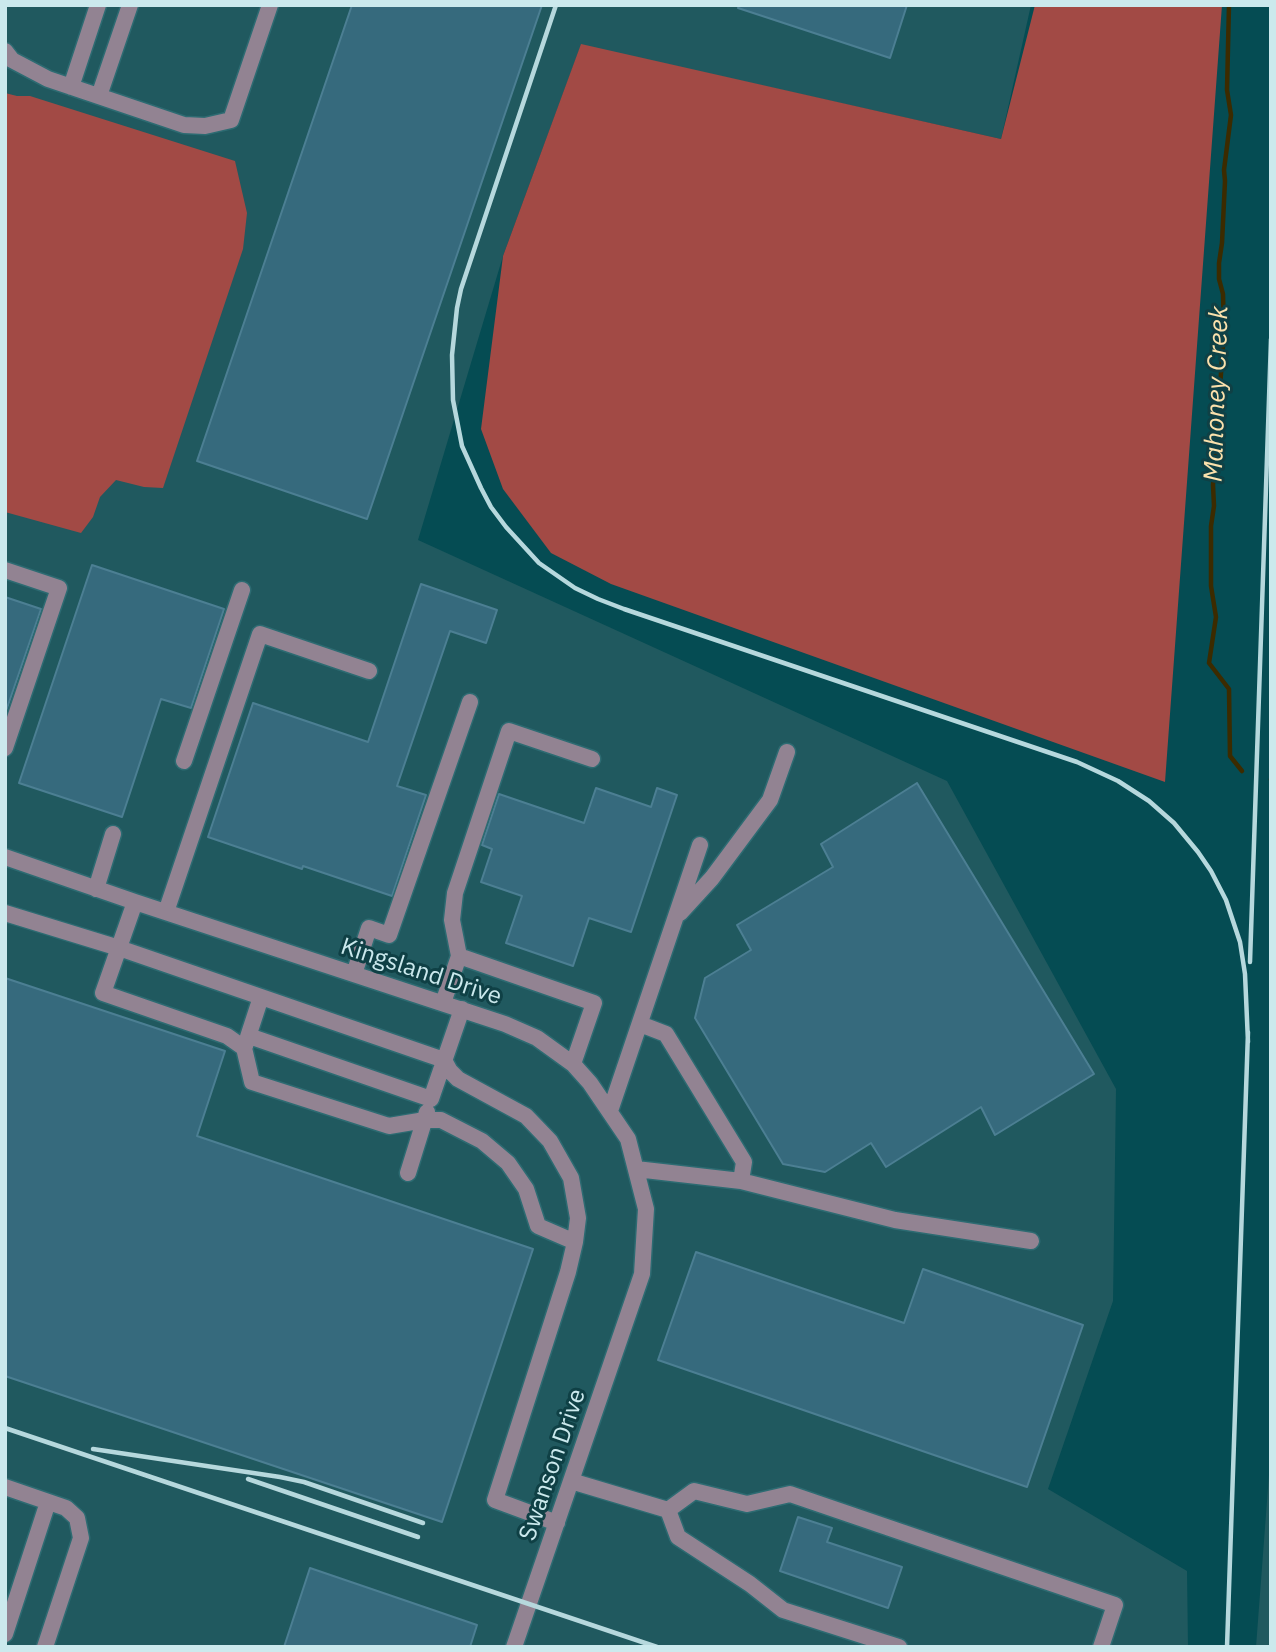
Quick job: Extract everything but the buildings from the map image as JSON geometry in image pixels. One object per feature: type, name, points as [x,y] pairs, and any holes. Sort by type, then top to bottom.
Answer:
[{"type":"street","points":[[71,87],[99,5]]},
{"type":"street","points":[[99,96],[130,5]]},
{"type":"street","points":[[5,51],[12,60],[48,79],[184,125],[205,126],[231,120],[270,5]]},
{"type":"street","points":[[5,570],[59,588],[5,748]]},
{"type":"street","points":[[184,761],[242,590]]},
{"type":"street","points":[[166,912],[260,634],[369,671]]},
{"type":"street","points":[[354,974],[369,928],[389,935],[470,702]]},
{"type":"street","points":[[443,1003],[459,956],[452,920],[455,893],[509,731],[592,759]]},
{"type":"street","points":[[676,918],[712,878],[769,800],[787,752]]},
{"type":"street","points":[[96,889],[113,834]]},
{"type":"street","points":[[610,1111],[701,845]]},
{"type":"street","name":"Kingsland Drive","points":[[5,857],[462,1009],[537,1038],[573,1064],[590,1083],[628,1139],[646,1209],[642,1274],[634,1298]]},
{"type":"street","points":[[135,902],[103,993],[227,1037],[431,1100]]},
{"type":"street","points":[[5,913],[119,948],[444,1060],[458,1079],[526,1116],[550,1141],[571,1178],[578,1218],[575,1242],[568,1272],[495,1500],[557,1523]]},
{"type":"street","points":[[459,956],[594,1003],[573,1064]]},
{"type":"street","points":[[261,997],[246,1042],[252,1082],[389,1126],[441,1120],[482,1140],[508,1163],[526,1189],[538,1226],[575,1242]]},
{"type":"street","points":[[408,1173],[462,1009]]},
{"type":"street","points":[[640,1024],[666,1034],[744,1163],[741,1181]]},
{"type":"street","points":[[636,1169],[741,1181],[895,1220],[1031,1241]]},
{"type":"street","name":"Swanson Drive","points":[[514,1647],[634,1298]]},
{"type":"street","points":[[571,1480],[668,1510]]},
{"type":"street","points":[[5,1487],[66,1508],[78,1518],[81,1538],[45,1647]]},
{"type":"street","points":[[668,1510],[694,1491],[747,1504],[790,1494],[1115,1605],[1101,1647]]},
{"type":"street","points":[[5,1634],[48,1502]]},
{"type":"street","points":[[668,1510],[678,1537],[750,1584],[783,1610],[898,1647]]},
{"type":"shaded area","points":[[5,5],[1031,5],[1001,139],[581,45],[503,256],[418,540],[947,781],[1116,1089],[1113,1301],[1048,1489],[1187,1571],[1188,1647],[5,1647]]},
{"type":"shaded area","points":[[1035,5],[1222,5],[1165,782],[611,584],[551,553],[503,489],[481,429],[503,256],[581,44],[1001,139]]},
{"type":"shaded area","points":[[5,93],[30,96],[235,161],[247,213],[243,249],[163,488],[144,487],[116,480],[100,497],[93,517],[81,533],[5,512]]},
{"type":"shaded area","points":[[1271,1448],[1271,1647],[1256,1647]]},
{"type":"waterway","name":"Mahoney Creek","points":[[1229,5],[1227,90],[1231,115],[1224,170],[1219,263],[1224,331],[1211,526],[1211,586],[1216,617],[1209,663],[1229,689],[1230,756],[1242,771]]},
{"type":"railway","points":[[556,5],[457,308],[452,355],[453,400],[462,446],[491,507],[539,563],[575,588],[598,599],[1077,762],[1118,781],[1149,801],[1174,823],[1198,852],[1226,900],[1240,942],[1245,974],[1248,1042]]},
{"type":"railway","points":[[1250,962],[1271,339]]},
{"type":"railway","points":[[1227,1647],[1248,1032]]},
{"type":"railway","points":[[5,1428],[657,1647]]},
{"type":"railway","points":[[93,1449],[304,1482],[423,1523]]},
{"type":"railway","points":[[248,1479],[418,1537]]}]
